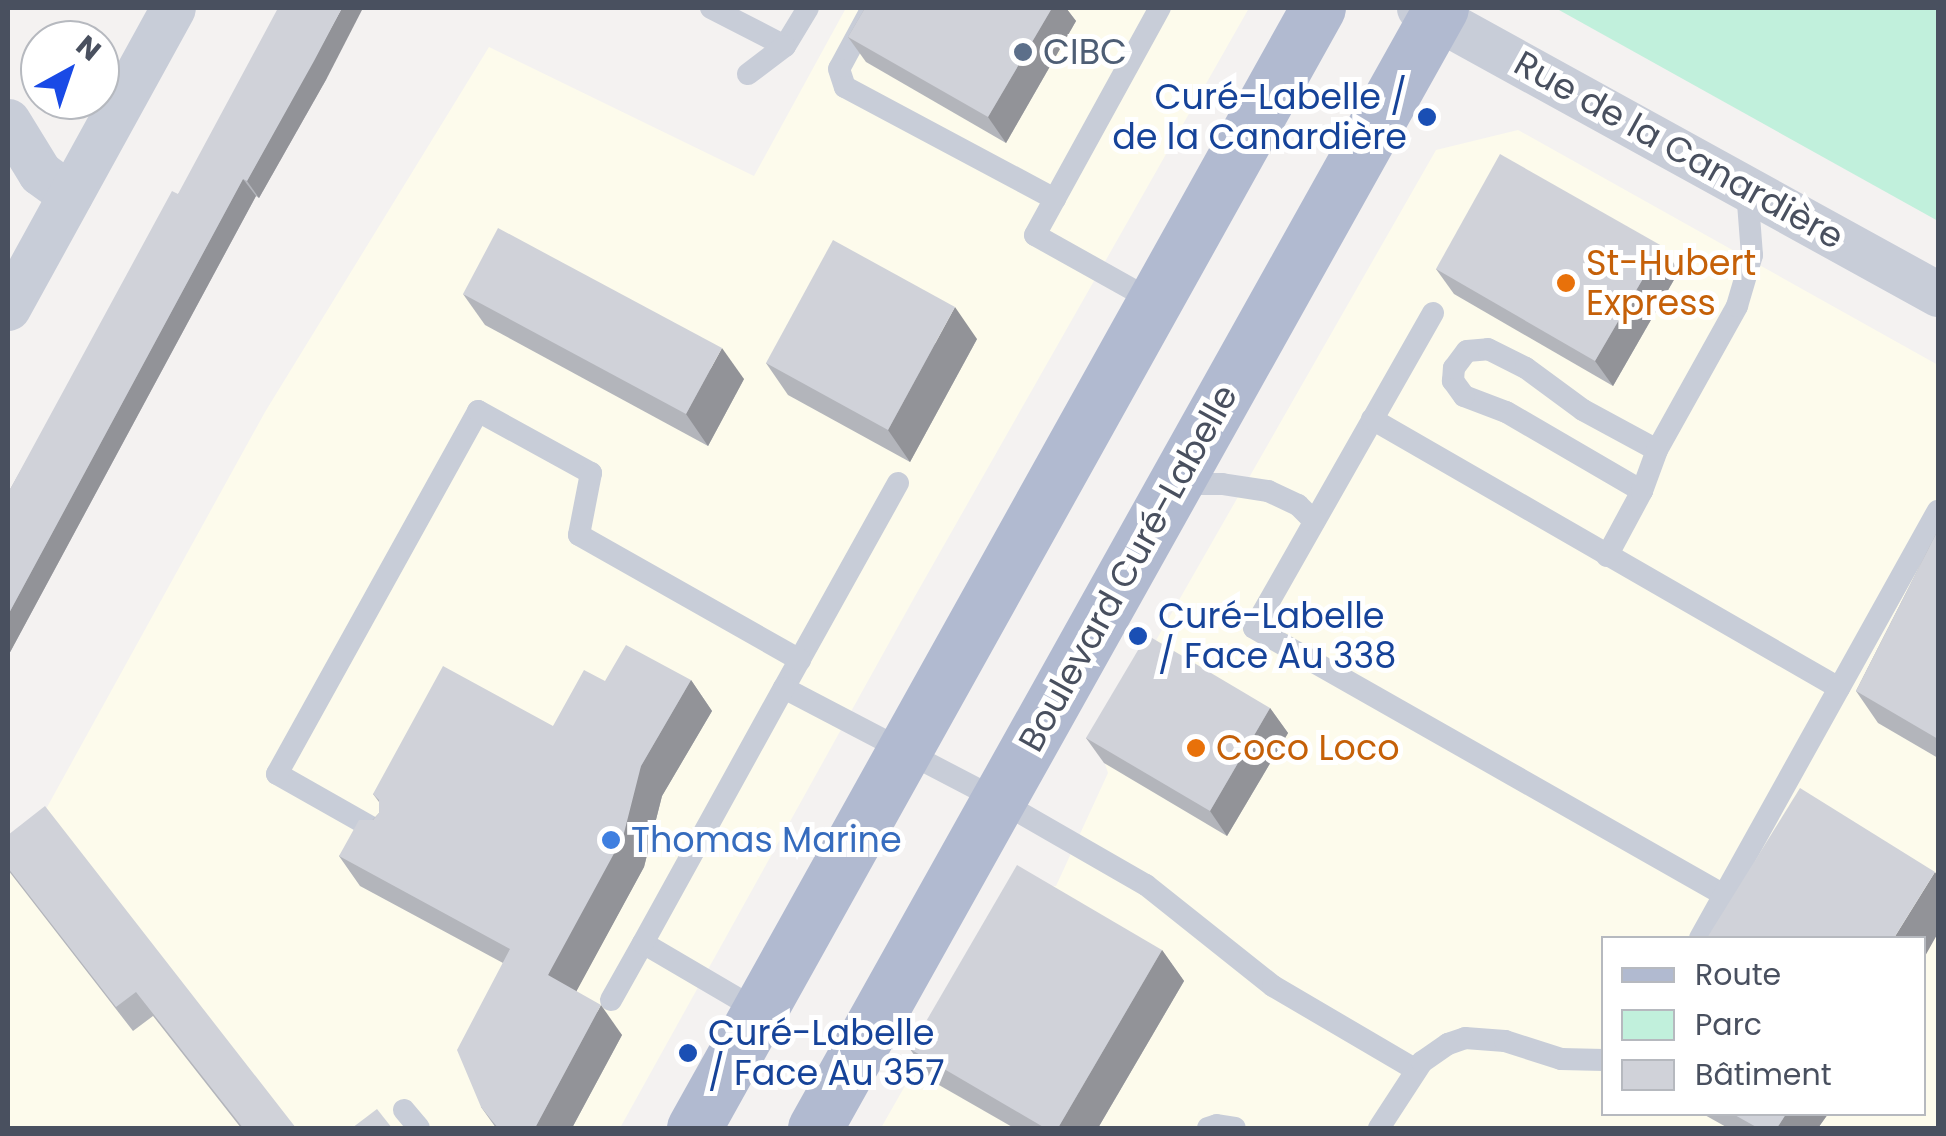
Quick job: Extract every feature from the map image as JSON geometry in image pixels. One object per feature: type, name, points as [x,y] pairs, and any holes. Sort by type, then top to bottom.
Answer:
[{"type":"main road","points":[[694,1128],[1318,8]]},
{"type":"main road","name":"Boulevard Curé-Labelle","points":[[815,1128],[1174,484],[1432,10]]},
{"type":"street","points":[[8,308],[173,8]]},
{"type":"street","name":"Rue de la Canardière","points":[[1432,10],[1938,294]]},
{"type":"street","points":[[8,121],[40,173],[70,195]]},
{"type":"lane","points":[[712,8],[785,46]]},
{"type":"lane","points":[[748,74],[785,46],[808,8]]},
{"type":"lane","points":[[872,8],[840,69],[846,87],[1055,200]]},
{"type":"lane","points":[[1154,301],[1035,235],[1160,8]]},
{"type":"lane","points":[[1607,556],[1642,491],[1657,450],[1737,306],[1747,279],[1753,238],[1746,186]]},
{"type":"lane","points":[[1432,313],[1254,628],[1724,895]]},
{"type":"lane","points":[[1642,491],[1506,412],[1464,396],[1453,381],[1454,368],[1467,351],[1488,349],[1526,368],[1582,410],[1657,450]]},
{"type":"lane","points":[[387,837],[277,774],[478,410],[591,473],[579,535],[800,660]]},
{"type":"lane","points":[[1372,420],[1839,688]]},
{"type":"lane","points":[[611,1000],[898,483]]},
{"type":"lane","points":[[1174,484],[1235,485],[1268,491],[1298,505],[1314,521]]},
{"type":"lane","points":[[1701,936],[1938,511]]},
{"type":"lane","points":[[784,688],[998,800],[1146,885],[1273,986],[1416,1070]]},
{"type":"lane","points":[[644,943],[758,1011]]},
{"type":"lane","points":[[1379,1128],[1416,1070],[1435,1051],[1465,1038],[1505,1041],[1561,1058],[1601,1060]]},
{"type":"lane","points":[[1208,1128],[1235,1128]]},
{"type":"shaded area","points":[[846,8],[1249,8],[914,598],[620,1128],[8,1128],[8,878],[265,412],[489,47],[754,176]]},
{"type":"shaded area","points":[[1518,130],[1938,365],[1938,1128],[881,1128],[1017,889],[1056,886],[1108,773],[1098,742],[1436,150]]},
{"type":"green space","points":[[1938,8],[1938,221],[1559,10]]},
{"type":"building","points":[[278,8],[342,8],[247,181],[243,179],[8,615],[8,493],[172,191],[178,194]]},
{"type":"building","points":[[865,8],[1052,8],[988,117],[848,37]]},
{"type":"building","name":"St-Hubert Express","points":[[1500,154],[1662,246],[1595,361],[1436,269]]},
{"type":"building","points":[[498,228],[722,348],[686,414],[463,294]]},
{"type":"building","points":[[833,240],[955,307],[888,430],[766,363]]},
{"type":"building","points":[[1938,530],[1938,739],[1856,691]]},
{"type":"building","name":"Coco Loco","points":[[1147,635],[1270,708],[1210,811],[1086,738]]},
{"type":"building","points":[[626,645],[691,680],[641,766],[623,837],[548,975],[601,1005],[535,1128],[498,1128],[481,1107],[457,1050],[510,949],[339,856],[359,820],[373,820],[379,813],[379,800],[373,794],[443,666],[553,726],[584,670],[605,681]]},
{"type":"building","points":[[1800,788],[1935,872],[1895,936],[1708,936]]},
{"type":"building","points":[[45,806],[296,1128],[243,1128],[136,992],[116,1007],[8,868],[8,835]]},
{"type":"building","points":[[1017,865],[1162,950],[1058,1128],[1045,1128],[910,1049]]},
{"type":"building","points":[[377,1109],[392,1128],[352,1128]]},
{"type":"building","points":[[1737,1116],[1785,1116],[1777,1128],[1758,1128]]},
{"type":"place","name":"CIBC","points":[[1023,52]]},
{"type":"place","name":"Curé-Labelle / de la Canardière","points":[[1427,117]]},
{"type":"place","name":"St-Hubert Express","points":[[1566,283]]},
{"type":"place","name":"Curé-Labelle / Face Au 338","points":[[1138,636]]},
{"type":"place","name":"Coco Loco","points":[[1196,748]]},
{"type":"place","name":"Thomas Marine","points":[[611,840]]},
{"type":"place","name":"Curé-Labelle / Face Au 357","points":[[688,1053]]}]
